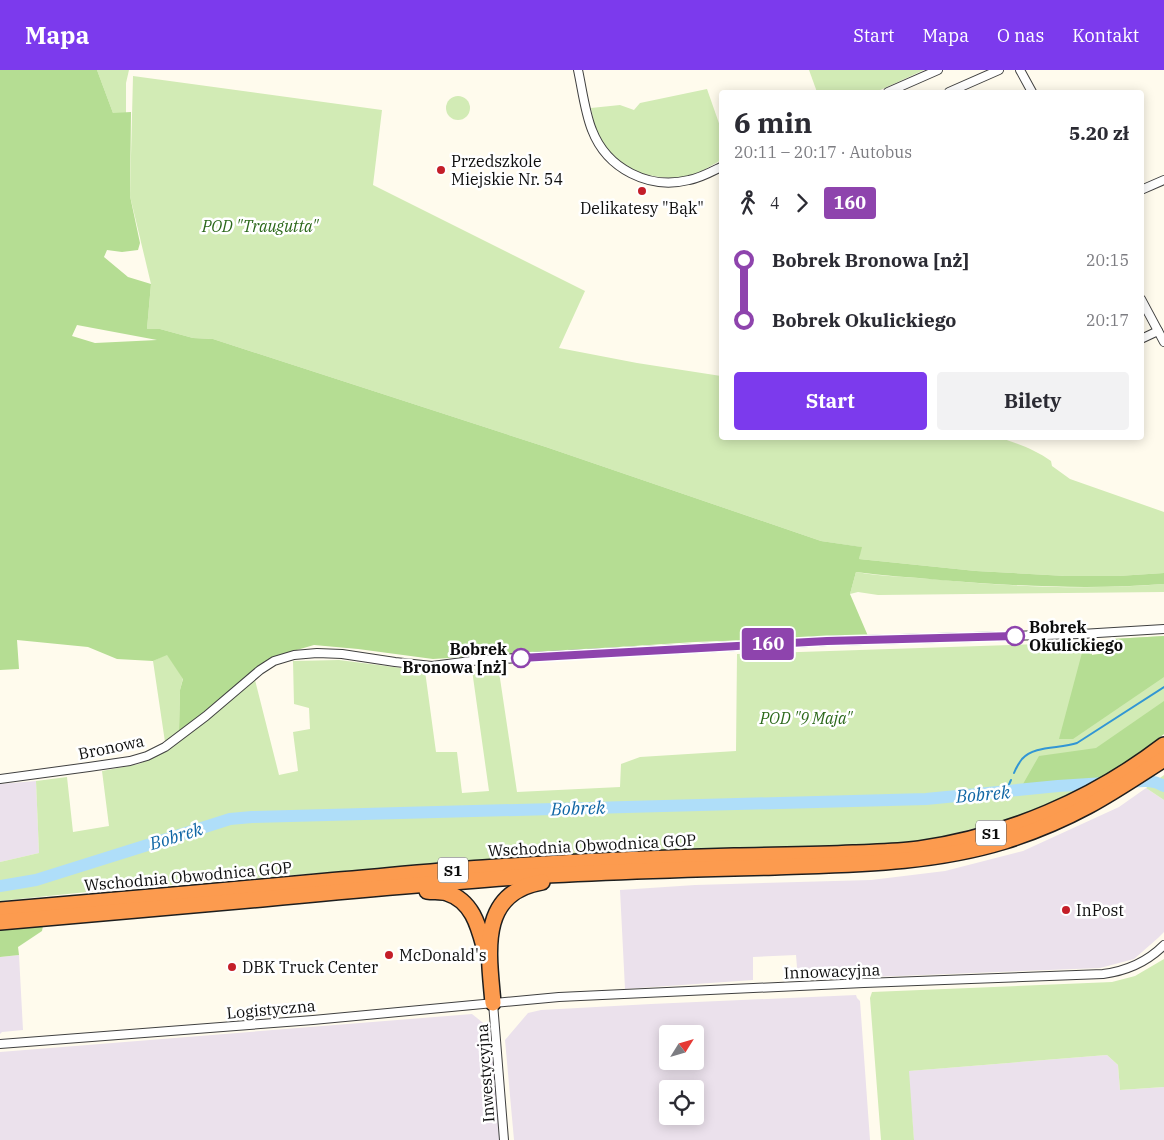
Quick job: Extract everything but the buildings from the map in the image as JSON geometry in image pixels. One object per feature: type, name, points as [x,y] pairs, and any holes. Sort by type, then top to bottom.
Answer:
[{"type":"highway","name":"Wschodnia Obwodnica GOP","points":[[0,910],[463,869],[574,862],[785,856],[907,850],[956,842],[989,834],[1072,803],[1122,775],[1164,745]]},
{"type":"highway","name":"Wschodnia Obwodnica GOP","points":[[0,922],[520,877],[910,861],[943,856],[1006,840],[1052,823],[1087,807],[1164,759]]},
{"type":"highway","points":[[493,1003],[490,966],[491,932],[496,911],[510,895],[530,884],[592,873]]},
{"type":"highway","points":[[383,888],[447,893],[463,903],[471,911],[480,929],[490,966]]},
{"type":"street","points":[[578,70],[591,130],[610,159],[625,171],[648,179],[672,182],[689,180],[719,168]]},
{"type":"street","points":[[893,90],[938,70]]},
{"type":"street","points":[[954,90],[999,70]]},
{"type":"street","points":[[1020,70],[1031,90]]},
{"type":"street","points":[[1144,189],[1164,180]]},
{"type":"street","points":[[1144,305],[1164,342]]},
{"type":"street","points":[[1144,338],[1158,331]]},
{"type":"street","name":"Bronowa","points":[[0,779],[130,761],[147,756],[165,747],[206,716],[260,670],[274,661],[294,654],[342,654],[432,666],[471,661],[548,656],[827,641],[1164,630]]},
{"type":"street","name":"Innowacyjna","points":[[493,1003],[586,996],[1102,974],[1130,968],[1148,959],[1164,945]]},
{"type":"street","name":"Logistyczna","points":[[0,1044],[313,1020],[493,1003]]},
{"type":"street","name":"Inwestycyjna","points":[[493,1003],[504,1140]]},
{"type":"shaded area","points":[[36,781],[39,853],[0,862],[0,784]]},
{"type":"shaded area","points":[[1146,788],[1164,800],[1164,932],[1134,959],[1100,968],[798,980],[796,955],[753,957],[753,980],[625,989],[620,890],[695,885],[871,880],[945,871],[1023,851],[1119,807]]},
{"type":"shaded area","points":[[19,955],[23,1030],[2,1032],[0,1034],[0,957]]},
{"type":"shaded area","points":[[856,995],[860,1001],[870,1140],[514,1140],[505,1040],[528,1013],[541,1010]]},
{"type":"shaded area","points":[[472,1014],[492,1030],[500,1140],[0,1140],[0,1052]]},
{"type":"shaded area","points":[[1107,1055],[1118,1065],[1120,1090],[1164,1087],[1164,1140],[914,1140],[908,1071]]},
{"type":"green space","points":[[0,70],[97,70],[113,113],[131,112],[130,196],[140,243],[138,250],[122,252],[107,250],[104,257],[128,277],[151,284],[147,329],[160,329],[193,338],[213,339],[546,447],[821,541],[862,547],[859,559],[976,571],[1066,576],[1118,576],[1164,573],[1164,584],[1080,587],[968,582],[856,572],[850,594],[868,636],[695,642],[433,659],[314,645],[276,656],[179,731],[180,690],[183,679],[167,655],[153,661],[117,659],[88,647],[17,640],[19,669],[0,670]],"holes":[[[77,325],[157,340],[95,343],[72,336]]]},
{"type":"green space","points":[[97,70],[129,70],[126,83],[126,113],[113,113]]},
{"type":"green space","points":[[809,70],[924,70],[880,90],[816,90]]},
{"type":"green space","name":"POD \"Traugutta\"","points":[[133,76],[382,110],[373,185],[585,291],[559,348],[719,376],[719,440],[1006,440],[1033,450],[1045,457],[1051,461],[1052,466],[1070,479],[1164,512],[1164,573],[1118,576],[1066,576],[976,571],[859,559],[861,547],[821,541],[546,447],[213,339],[193,338],[160,329],[147,329],[151,284],[130,196]]},
{"type":"green space","points":[[707,89],[719,123],[719,161],[698,173],[676,178],[640,173],[617,162],[603,145],[597,134],[591,108],[620,105],[634,110],[640,103]]},
{"type":"green space","points":[[458,96],[467,99],[470,108],[467,117],[458,120],[449,117],[446,108],[449,99]]},
{"type":"green space","points":[[856,572],[1026,586],[1109,587],[1164,584],[1164,592],[878,595],[858,592],[850,594]]},
{"type":"green space","name":"POD \"9 Maja\"","points":[[1164,636],[1164,734],[1131,759],[1070,796],[1023,816],[916,843],[546,855],[106,890],[0,901],[0,862],[39,853],[36,781],[67,777],[73,832],[109,826],[102,771],[139,764],[169,750],[165,742],[153,661],[167,654],[183,678],[180,690],[179,730],[229,693],[255,680],[279,775],[298,771],[293,732],[310,729],[309,708],[294,704],[293,661],[339,660],[425,671],[436,752],[457,752],[462,793],[489,791],[472,670],[498,665],[517,792],[620,787],[621,764],[640,757],[736,751],[737,654],[1041,644],[1089,640],[1092,655],[1113,652],[1113,639]]},
{"type":"green space","points":[[1164,636],[1164,677],[1073,739],[1059,739],[1083,649],[1089,640],[1092,655],[1113,652],[1113,639]]},
{"type":"green space","points":[[1164,701],[1164,734],[1131,759],[1100,778],[1023,784],[1039,756],[1096,748]]},
{"type":"green space","points":[[1164,775],[1164,800],[1146,788]]},
{"type":"green space","points":[[43,926],[42,931],[18,947],[19,955],[0,957],[0,929]]},
{"type":"green space","points":[[1164,959],[1164,1087],[1120,1090],[1118,1065],[1107,1055],[909,1071],[914,1140],[881,1140],[870,998],[872,992],[1112,982],[1135,976]]},
{"type":"waterway","points":[[1014,773],[1021,761],[1033,751],[1077,743],[1164,687]]},
{"type":"waterway","points":[[1006,791],[1011,780]]},
{"type":"waterway","name":"Bobrek","points":[[1128,782],[1151,781],[1164,786]]},
{"type":"waterway","name":"Bobrek","points":[[0,886],[36,880],[230,819],[926,799],[1105,783]]},
{"type":"bus line","name":"160","points":[[521,658],[827,641],[1015,636]]},
{"type":"place","name":"Przedszkole Miejskie Nr. 54","points":[[441,170]]},
{"type":"place","name":"Delikatesy \"Bąk\"","points":[[642,191]]},
{"type":"place","name":"Bobrek Okulickiego","points":[[1015,636]]},
{"type":"place","name":"Bobrek Bronowa [nż]","points":[[521,658]]},
{"type":"place","name":"InPost","points":[[1066,910]]},
{"type":"place","name":"McDonald's","points":[[389,955]]},
{"type":"place","name":"DBK Truck Center","points":[[232,967]]}]
